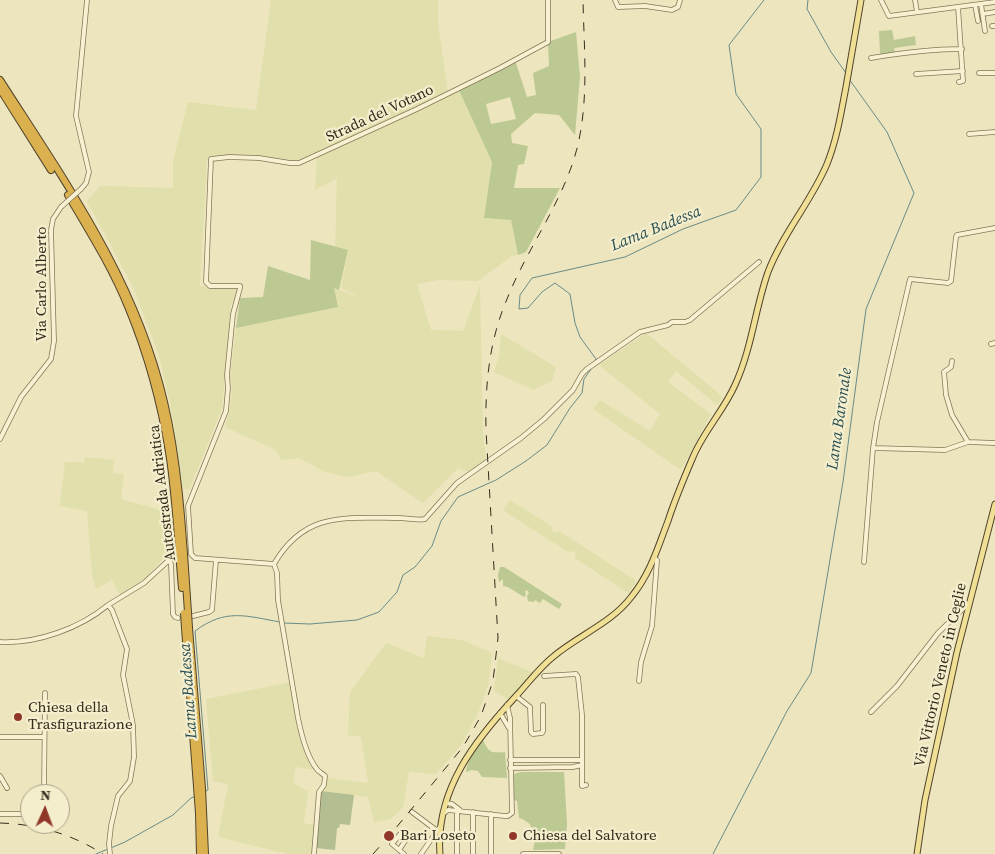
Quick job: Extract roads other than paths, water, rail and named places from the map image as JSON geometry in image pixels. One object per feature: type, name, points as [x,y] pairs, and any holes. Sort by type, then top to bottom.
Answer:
[{"type":"highway","name":"Autostrada Adriatica","points":[[0,80],[106,251],[124,286],[143,331],[162,394],[174,451],[205,854]]},
{"type":"highway","name":"Autostrada Adriatica","points":[[0,89],[103,255],[129,308],[143,345],[156,391],[170,454],[186,615]]},
{"type":"highway","name":"Autostrada Adriatica","points":[[200,854],[201,813]]},
{"type":"main road","points":[[440,854],[438,829],[449,804],[449,795],[466,759],[493,720],[554,656],[606,621],[626,603],[637,589],[654,558],[697,448],[727,400],[744,364],[765,281],[775,256],[817,186],[828,162],[839,124],[861,0]]},
{"type":"main road","name":"Via Vittorio Veneto in Ceglie","points":[[917,854],[925,800],[957,652],[995,504]]},
{"type":"street","name":"Via Carlo Alberto","points":[[0,439],[21,397],[52,356],[54,341],[51,230],[53,219],[86,183],[88,172],[76,116],[87,0]]},
{"type":"street","name":"Strada del Votano","points":[[216,560],[192,556],[188,510],[194,490],[226,411],[227,375],[233,314],[240,286],[206,285],[211,159],[229,157],[259,158],[290,164],[299,163],[417,109],[548,42],[548,0]]},
{"type":"street","points":[[615,0],[618,7],[645,6],[672,10],[678,7],[680,0]]},
{"type":"street","points":[[880,0],[889,16],[995,2]]},
{"type":"street","points":[[915,0],[917,12]]},
{"type":"street","points":[[958,82],[963,81],[959,1]]},
{"type":"street","points":[[981,4],[985,31]]},
{"type":"street","points":[[975,5],[978,21]]},
{"type":"street","points":[[983,14],[995,12]]},
{"type":"street","points":[[871,58],[934,49],[962,49]]},
{"type":"street","points":[[916,74],[963,71]]},
{"type":"street","points":[[979,73],[995,73]]},
{"type":"street","points":[[969,134],[995,132]]},
{"type":"street","points":[[864,562],[873,448],[877,422],[910,279],[951,282],[957,235],[995,228]]},
{"type":"street","points":[[274,564],[280,554],[297,535],[310,526],[347,517],[425,519],[457,483],[521,438],[544,419],[573,390],[587,369],[640,332],[668,325],[672,322],[690,320],[759,262]]},
{"type":"street","points":[[952,361],[951,367],[944,372],[946,395],[952,415],[968,442]]},
{"type":"street","points":[[873,448],[945,450],[968,442],[995,443]]},
{"type":"street","points":[[639,681],[652,626],[657,560],[654,558]]},
{"type":"street","points":[[0,642],[33,640],[82,623],[144,583],[170,560],[173,614],[175,618],[212,610],[213,578],[216,560],[274,564]]},
{"type":"street","points":[[274,564],[277,572],[278,600],[302,737],[314,766],[325,776],[324,785],[319,792],[314,854]]},
{"type":"street","points":[[871,712],[897,686],[938,633],[970,602]]},
{"type":"street","points":[[108,605],[112,610],[127,648],[123,679],[133,725],[134,745],[133,773],[129,783],[118,796],[111,826],[110,854]]},
{"type":"street","points":[[544,676],[576,674],[578,677],[582,715],[582,786],[586,785]]},
{"type":"street","points":[[44,784],[45,693]]},
{"type":"street","points":[[516,696],[530,707],[531,732],[533,734],[542,733],[543,731],[543,704]]},
{"type":"street","points":[[444,814],[447,810],[450,810],[510,815],[512,810],[507,706]]},
{"type":"street","points":[[500,712],[507,719]]},
{"type":"street","points":[[493,720],[507,719]]},
{"type":"street","points":[[0,737],[44,737]]},
{"type":"street","points":[[510,760],[582,760]]},
{"type":"street","points":[[510,768],[573,767],[582,765]]},
{"type":"street","points":[[0,777],[7,788]]},
{"type":"street","points":[[449,804],[450,810]]},
{"type":"street","points":[[449,804],[464,811]]},
{"type":"street","points":[[457,811],[457,854]]},
{"type":"street","points":[[412,812],[438,829],[421,854]]},
{"type":"street","points":[[472,812],[473,854]]},
{"type":"street","points":[[0,814],[20,814]]},
{"type":"street","points":[[491,814],[491,854]]},
{"type":"street","points":[[399,850],[407,838],[401,833],[392,844],[399,850],[404,854]]},
{"type":"street","points":[[523,854],[559,854]]},
{"type":"waterway","name":"Lama Badessa","points":[[595,361],[596,359],[580,337],[575,323],[570,294],[555,283],[542,292],[528,308],[519,309],[520,295],[532,278],[625,257],[683,229],[736,210],[761,177],[761,129],[736,94],[729,45],[764,0]]},
{"type":"waterway","name":"Lama Baronale","points":[[808,0],[807,9],[831,52],[846,73]]},
{"type":"waterway","name":"Lama Baronale","points":[[713,854],[787,711],[811,673],[843,482],[866,309],[914,193],[887,132],[849,79]]},
{"type":"waterway","name":"Lama Badessa","points":[[284,623],[310,624],[357,620],[379,612],[397,592],[403,575],[415,567],[432,546],[441,521],[458,497],[496,480],[547,445],[570,408],[582,393],[584,379],[594,365]]},
{"type":"waterway","name":"Lama Badessa","points":[[204,792],[208,790],[195,631],[206,624],[227,616],[246,616],[280,622]]},
{"type":"waterway","name":"Lama Badessa","points":[[96,854],[125,842],[173,815],[191,798],[196,796]]},
{"type":"railway","points":[[373,854],[463,747],[481,716],[493,681],[498,638],[486,430],[486,396],[489,363],[496,331],[507,299],[523,264],[551,213],[574,159],[579,140],[585,80],[583,0]]},
{"type":"railway","points":[[0,823],[27,825],[54,831],[79,841],[103,854]]},
{"type":"place","name":"Chiesa della Trasfigurazione","points":[[18,717]]},
{"type":"place","name":"Bari Loseto","points":[[389,836]]},
{"type":"place","name":"Chiesa del Salvatore","points":[[513,836]]}]
